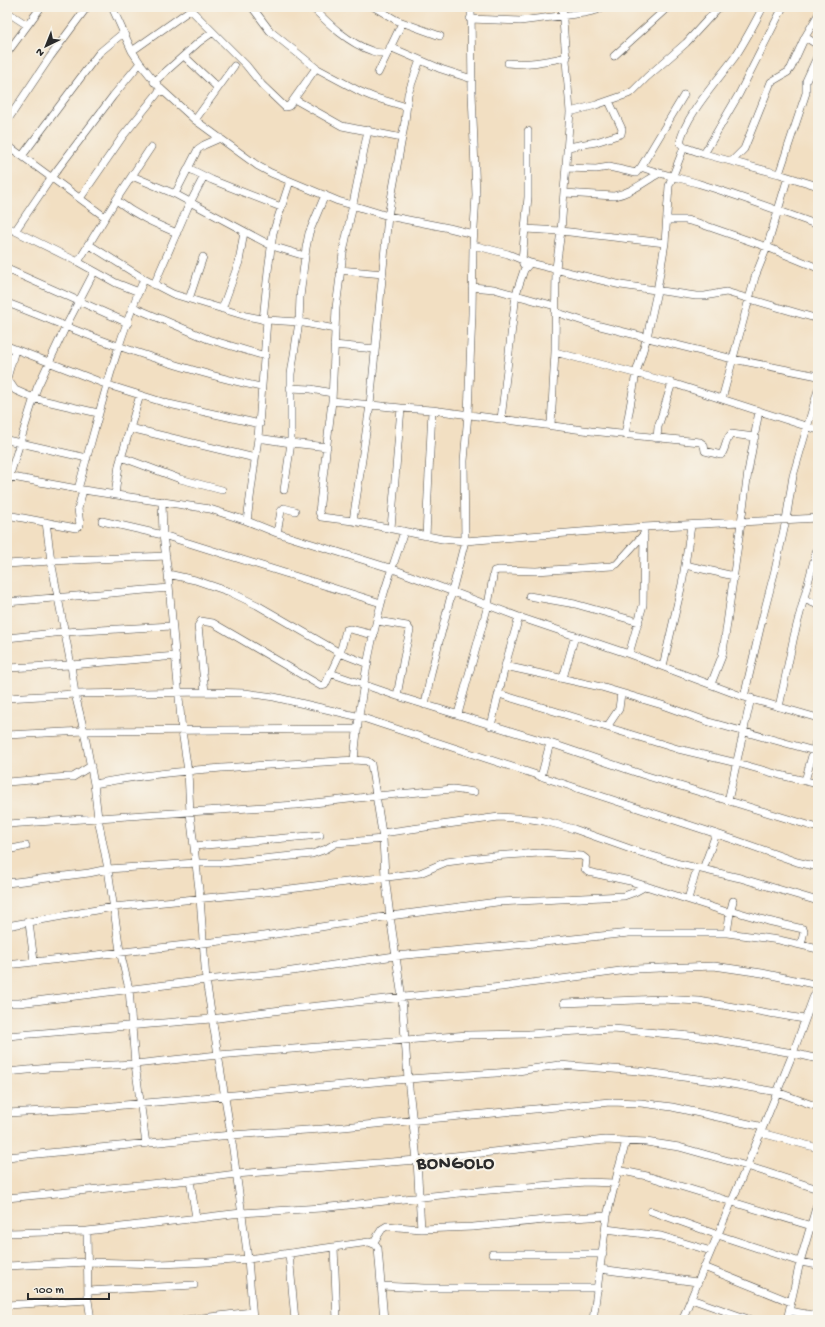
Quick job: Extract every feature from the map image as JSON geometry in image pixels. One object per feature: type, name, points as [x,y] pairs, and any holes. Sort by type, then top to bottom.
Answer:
[{"type":"street","points":[[8,49],[41,7]]},
{"type":"street","points":[[7,121],[50,56],[87,7]]},
{"type":"street","points":[[112,7],[132,50],[154,82],[195,120],[258,166],[290,181],[352,205],[388,216],[473,234]]},
{"type":"street","points":[[252,7],[270,31],[316,68],[361,92],[407,107]]},
{"type":"street","points":[[312,7],[337,31],[373,52],[389,50],[472,79]]},
{"type":"street","points":[[374,7],[402,23],[440,36]]},
{"type":"street","points":[[425,705],[431,673],[465,541],[464,462],[468,414],[473,234],[476,195],[470,19],[471,7]]},
{"type":"street","points":[[551,425],[555,352],[556,268],[561,231],[570,112],[562,7]]},
{"type":"street","points":[[470,19],[520,21],[562,17],[597,10],[602,7]]},
{"type":"street","points":[[614,56],[668,7]]},
{"type":"street","points":[[570,112],[609,101],[628,94],[637,88],[647,77],[686,43],[719,7]]},
{"type":"street","points":[[763,7],[735,56],[687,123],[680,140],[681,145],[704,154],[817,184]]},
{"type":"street","points":[[704,154],[739,94],[783,7]]},
{"type":"street","points":[[132,50],[192,8],[213,32],[246,65],[262,86],[284,106],[289,106],[316,68]]},
{"type":"street","points":[[8,15],[26,25]]},
{"type":"street","points":[[732,161],[744,149],[771,82],[788,72],[791,68],[805,37],[818,15]]},
{"type":"street","points":[[378,73],[402,23]]},
{"type":"street","points":[[154,82],[213,32]]},
{"type":"street","points":[[22,156],[99,53],[123,33]]},
{"type":"street","points":[[805,37],[818,45]]},
{"type":"street","points":[[779,174],[806,93],[806,81],[818,55]]},
{"type":"street","points":[[184,56],[218,88]]},
{"type":"street","points":[[508,63],[536,63],[567,57]]},
{"type":"street","points":[[353,521],[370,405],[371,377],[388,216],[408,94],[420,60]]},
{"type":"street","points":[[15,231],[113,96],[140,63]]},
{"type":"street","points":[[195,120],[234,66]]},
{"type":"street","points":[[80,197],[122,136],[161,89]]},
{"type":"street","points":[[566,168],[596,169],[610,167],[635,173],[641,167],[684,95]]},
{"type":"street","points":[[294,99],[342,126],[402,138]]},
{"type":"street","points":[[568,146],[596,142],[620,134],[622,129],[609,101]]},
{"type":"street","points":[[368,130],[340,270],[334,345],[332,401],[319,514],[323,518],[353,521],[442,539],[465,541],[818,518]]},
{"type":"street","points":[[524,270],[522,260],[528,197],[528,131]]},
{"type":"street","points":[[175,194],[198,149],[220,138]]},
{"type":"street","points":[[7,145],[80,197],[105,217]]},
{"type":"street","points":[[78,262],[105,217],[151,147]]},
{"type":"street","points":[[625,435],[636,373],[647,337],[657,291],[667,220],[669,186],[684,147]]},
{"type":"street","points":[[641,167],[658,174],[672,175],[778,210],[818,225]]},
{"type":"street","points":[[188,168],[281,207]]},
{"type":"street","points":[[564,193],[614,196],[632,190],[658,174]]},
{"type":"street","points":[[132,176],[175,194],[272,246],[305,256]]},
{"type":"street","points":[[154,285],[204,176]]},
{"type":"street","points":[[722,399],[755,277],[767,247],[788,177]]},
{"type":"street","points":[[247,521],[260,424],[261,387],[265,356],[265,320],[268,271],[273,233],[290,181]]},
{"type":"street","points":[[284,490],[291,443],[290,388],[299,322],[300,297],[305,256],[309,233],[325,195]]},
{"type":"street","points":[[116,200],[138,216],[177,234]]},
{"type":"street","points":[[667,220],[692,221],[767,247],[818,268]]},
{"type":"street","points":[[7,227],[78,262],[116,283],[139,292]]},
{"type":"street","points":[[525,229],[561,231],[664,243]]},
{"type":"street","points":[[222,309],[239,262],[244,232]]},
{"type":"street","points":[[88,244],[154,285],[173,294],[246,316],[265,320],[299,322],[335,329]]},
{"type":"street","points":[[473,245],[508,254],[530,263],[556,268],[621,285],[696,296],[726,292],[818,319]]},
{"type":"street","points":[[188,299],[203,257]]},
{"type":"street","points":[[501,419],[516,294],[524,270],[530,263]]},
{"type":"street","points":[[7,269],[128,323]]},
{"type":"street","points":[[340,270],[383,274]]},
{"type":"street","points":[[7,484],[8,476],[20,443],[33,398],[48,363],[94,272]]},
{"type":"street","points":[[7,515],[71,527],[78,527],[80,525],[78,509],[80,489],[98,413],[144,279]]},
{"type":"street","points":[[472,287],[489,287],[516,294],[592,324],[733,359],[818,376]]},
{"type":"street","points":[[7,303],[120,347],[196,372],[261,387]]},
{"type":"street","points":[[133,308],[208,338],[265,356]]},
{"type":"street","points":[[334,345],[375,349]]},
{"type":"street","points":[[7,346],[108,385],[169,404],[260,424]]},
{"type":"street","points":[[7,378],[15,350]]},
{"type":"street","points":[[555,352],[672,383],[818,430]]},
{"type":"street","points":[[7,382],[11,384],[15,390],[33,398],[98,413]]},
{"type":"street","points":[[657,438],[661,414],[672,383]]},
{"type":"street","points":[[290,388],[311,389],[332,393]]},
{"type":"street","points":[[728,801],[744,732],[748,697],[762,620],[776,570],[793,476],[818,390]]},
{"type":"street","points":[[115,494],[121,457],[140,395]]},
{"type":"street","points":[[332,401],[468,414],[625,435],[702,443],[705,451],[721,455],[724,451],[728,437],[731,434],[754,437]]},
{"type":"street","points":[[390,528],[401,408]]},
{"type":"street","points":[[426,536],[432,410]]},
{"type":"street","points":[[711,684],[722,656],[724,645],[741,522],[759,411]]},
{"type":"street","points":[[130,428],[255,458]]},
{"type":"street","points":[[258,438],[327,447]]},
{"type":"street","points":[[7,440],[87,458]]},
{"type":"street","points":[[121,457],[180,479],[222,490]]},
{"type":"street","points":[[8,476],[80,489],[210,509],[277,533],[392,570],[519,617],[664,666],[748,697],[818,718]]},
{"type":"street","points":[[162,501],[163,535],[176,656],[182,731],[188,771],[190,813],[200,898],[206,980],[211,1019],[231,1135],[248,1259],[253,1320]]},
{"type":"street","points":[[277,533],[281,511],[284,508],[295,511]]},
{"type":"street","points":[[102,521],[163,535],[381,603]]},
{"type":"street","points":[[46,522],[50,561],[71,665],[75,694],[91,766],[120,951],[129,989],[135,1064],[146,1144]]},
{"type":"street","points":[[664,666],[682,584],[691,526]]},
{"type":"street","points":[[458,714],[488,605],[493,573],[496,570],[536,571],[612,566],[616,564],[644,530]]},
{"type":"street","points":[[629,654],[639,622],[644,594],[644,530]]},
{"type":"street","points":[[354,760],[364,684],[377,621],[381,603],[404,532]]},
{"type":"street","points":[[779,707],[794,636],[818,545]]},
{"type":"street","points":[[7,564],[166,556]]},
{"type":"street","points":[[685,565],[734,576]]},
{"type":"street","points":[[168,574],[195,580],[244,598],[340,653],[368,664]]},
{"type":"street","points":[[7,602],[169,588]]},
{"type":"street","points":[[529,596],[575,604],[639,622]]},
{"type":"street","points":[[804,599],[818,605]]},
{"type":"street","points":[[491,726],[505,666],[519,617]]},
{"type":"street","points":[[205,692],[198,626],[200,622],[204,620],[213,623],[322,686],[325,685],[340,653],[345,632],[348,628],[374,635]]},
{"type":"street","points":[[377,621],[407,626],[410,630],[397,696]]},
{"type":"street","points":[[7,638],[64,632],[172,626]]},
{"type":"street","points":[[564,678],[575,636]]},
{"type":"street","points":[[7,668],[71,665],[176,656]]},
{"type":"street","points":[[505,666],[564,678],[621,693],[662,705],[709,722],[816,751]]},
{"type":"street","points":[[330,673],[425,705],[550,743],[644,775],[818,828]]},
{"type":"street","points":[[7,698],[75,694],[179,692],[245,693],[274,698],[360,717],[797,862],[818,867]]},
{"type":"street","points":[[607,727],[619,709],[621,693]]},
{"type":"street","points":[[499,694],[678,749],[818,784]]},
{"type":"street","points":[[7,735],[84,731],[357,729]]},
{"type":"street","points":[[805,781],[816,751],[818,734]]},
{"type":"street","points":[[542,777],[550,743]]},
{"type":"street","points":[[94,784],[131,776],[188,771],[354,760],[367,761],[371,764],[382,836],[385,876],[402,998],[408,1079],[417,1160],[421,1229]]},
{"type":"street","points":[[7,782],[68,778],[91,766]]},
{"type":"street","points":[[7,824],[296,805],[453,789],[474,792]]},
{"type":"street","points":[[7,883],[89,873],[108,869],[196,863],[223,863],[312,854],[326,849],[336,843],[499,817],[530,819],[574,830],[680,864],[740,878],[818,901]]},
{"type":"street","points":[[688,899],[700,868],[716,834]]},
{"type":"street","points":[[194,846],[320,835]]},
{"type":"street","points":[[7,850],[26,846]]},
{"type":"street","points":[[7,926],[113,907],[257,893],[425,872],[442,864],[465,860],[524,854],[556,854],[584,857],[586,861],[585,870],[588,872],[630,881],[768,921],[800,927],[804,931],[801,945]]},
{"type":"street","points":[[7,965],[120,951],[258,937],[390,916],[497,902],[624,896],[646,886]]},
{"type":"street","points":[[727,933],[733,901]]},
{"type":"street","points":[[29,923],[34,961]]},
{"type":"street","points":[[7,1003],[19,1003],[285,972],[395,956],[629,933],[727,933],[779,940],[818,949]]},
{"type":"street","points":[[7,1036],[211,1019],[289,1009],[501,987],[635,969],[714,966],[735,968],[818,985]]},
{"type":"street","points":[[682,1320],[762,1130],[793,1053],[814,994],[818,989]]},
{"type":"street","points":[[564,1002],[661,999],[699,1001],[804,1019]]},
{"type":"street","points":[[7,1072],[49,1068],[135,1064],[218,1055],[468,1035],[626,1030],[701,1037],[793,1053],[818,1059]]},
{"type":"street","points":[[7,1113],[80,1109],[408,1079],[512,1072],[559,1065],[639,1071],[777,1092],[818,1107]]},
{"type":"street","points":[[7,1157],[231,1135],[322,1129],[610,1102],[641,1103],[672,1107],[762,1130],[818,1148]]},
{"type":"street","points":[[7,1198],[236,1174],[417,1160],[605,1140],[657,1143],[680,1147],[747,1166],[818,1189]]},
{"type":"street","points":[[593,1320],[607,1216],[626,1141]]},
{"type":"street","points":[[618,1170],[647,1176],[814,1227]]},
{"type":"street","points":[[190,1180],[196,1218]]},
{"type":"street","points":[[7,1234],[87,1231],[241,1213],[321,1208],[586,1182],[615,1183]]},
{"type":"street","points":[[787,1320],[800,1262],[814,1227],[818,1201]]},
{"type":"street","points":[[651,1211],[718,1235],[800,1262],[818,1266]]},
{"type":"street","points":[[373,1243],[382,1229],[387,1226],[421,1229],[473,1227],[607,1216]]},
{"type":"street","points":[[606,1229],[661,1236],[711,1251]]},
{"type":"street","points":[[87,1231],[88,1300],[91,1320]]},
{"type":"street","points":[[7,1266],[88,1262],[160,1264],[248,1259],[364,1242],[373,1243],[378,1248],[384,1320]]},
{"type":"street","points":[[334,1247],[337,1320]]},
{"type":"street","points":[[288,1254],[295,1320]]},
{"type":"street","points":[[492,1254],[602,1254]]},
{"type":"street","points":[[704,1267],[791,1302]]},
{"type":"street","points":[[600,1269],[697,1282]]},
{"type":"street","points":[[88,1291],[194,1286]]},
{"type":"street","points":[[381,1286],[424,1288],[598,1288]]},
{"type":"street","points":[[691,1299],[751,1320]]},
{"type":"street","points":[[7,1306],[88,1300]]},
{"type":"street","points":[[789,1311],[818,1316]]},
{"type":"street","points":[[185,1320],[252,1312]]},
{"type":"district","name":"BONGOLO","points":[[456,1162]]}]
